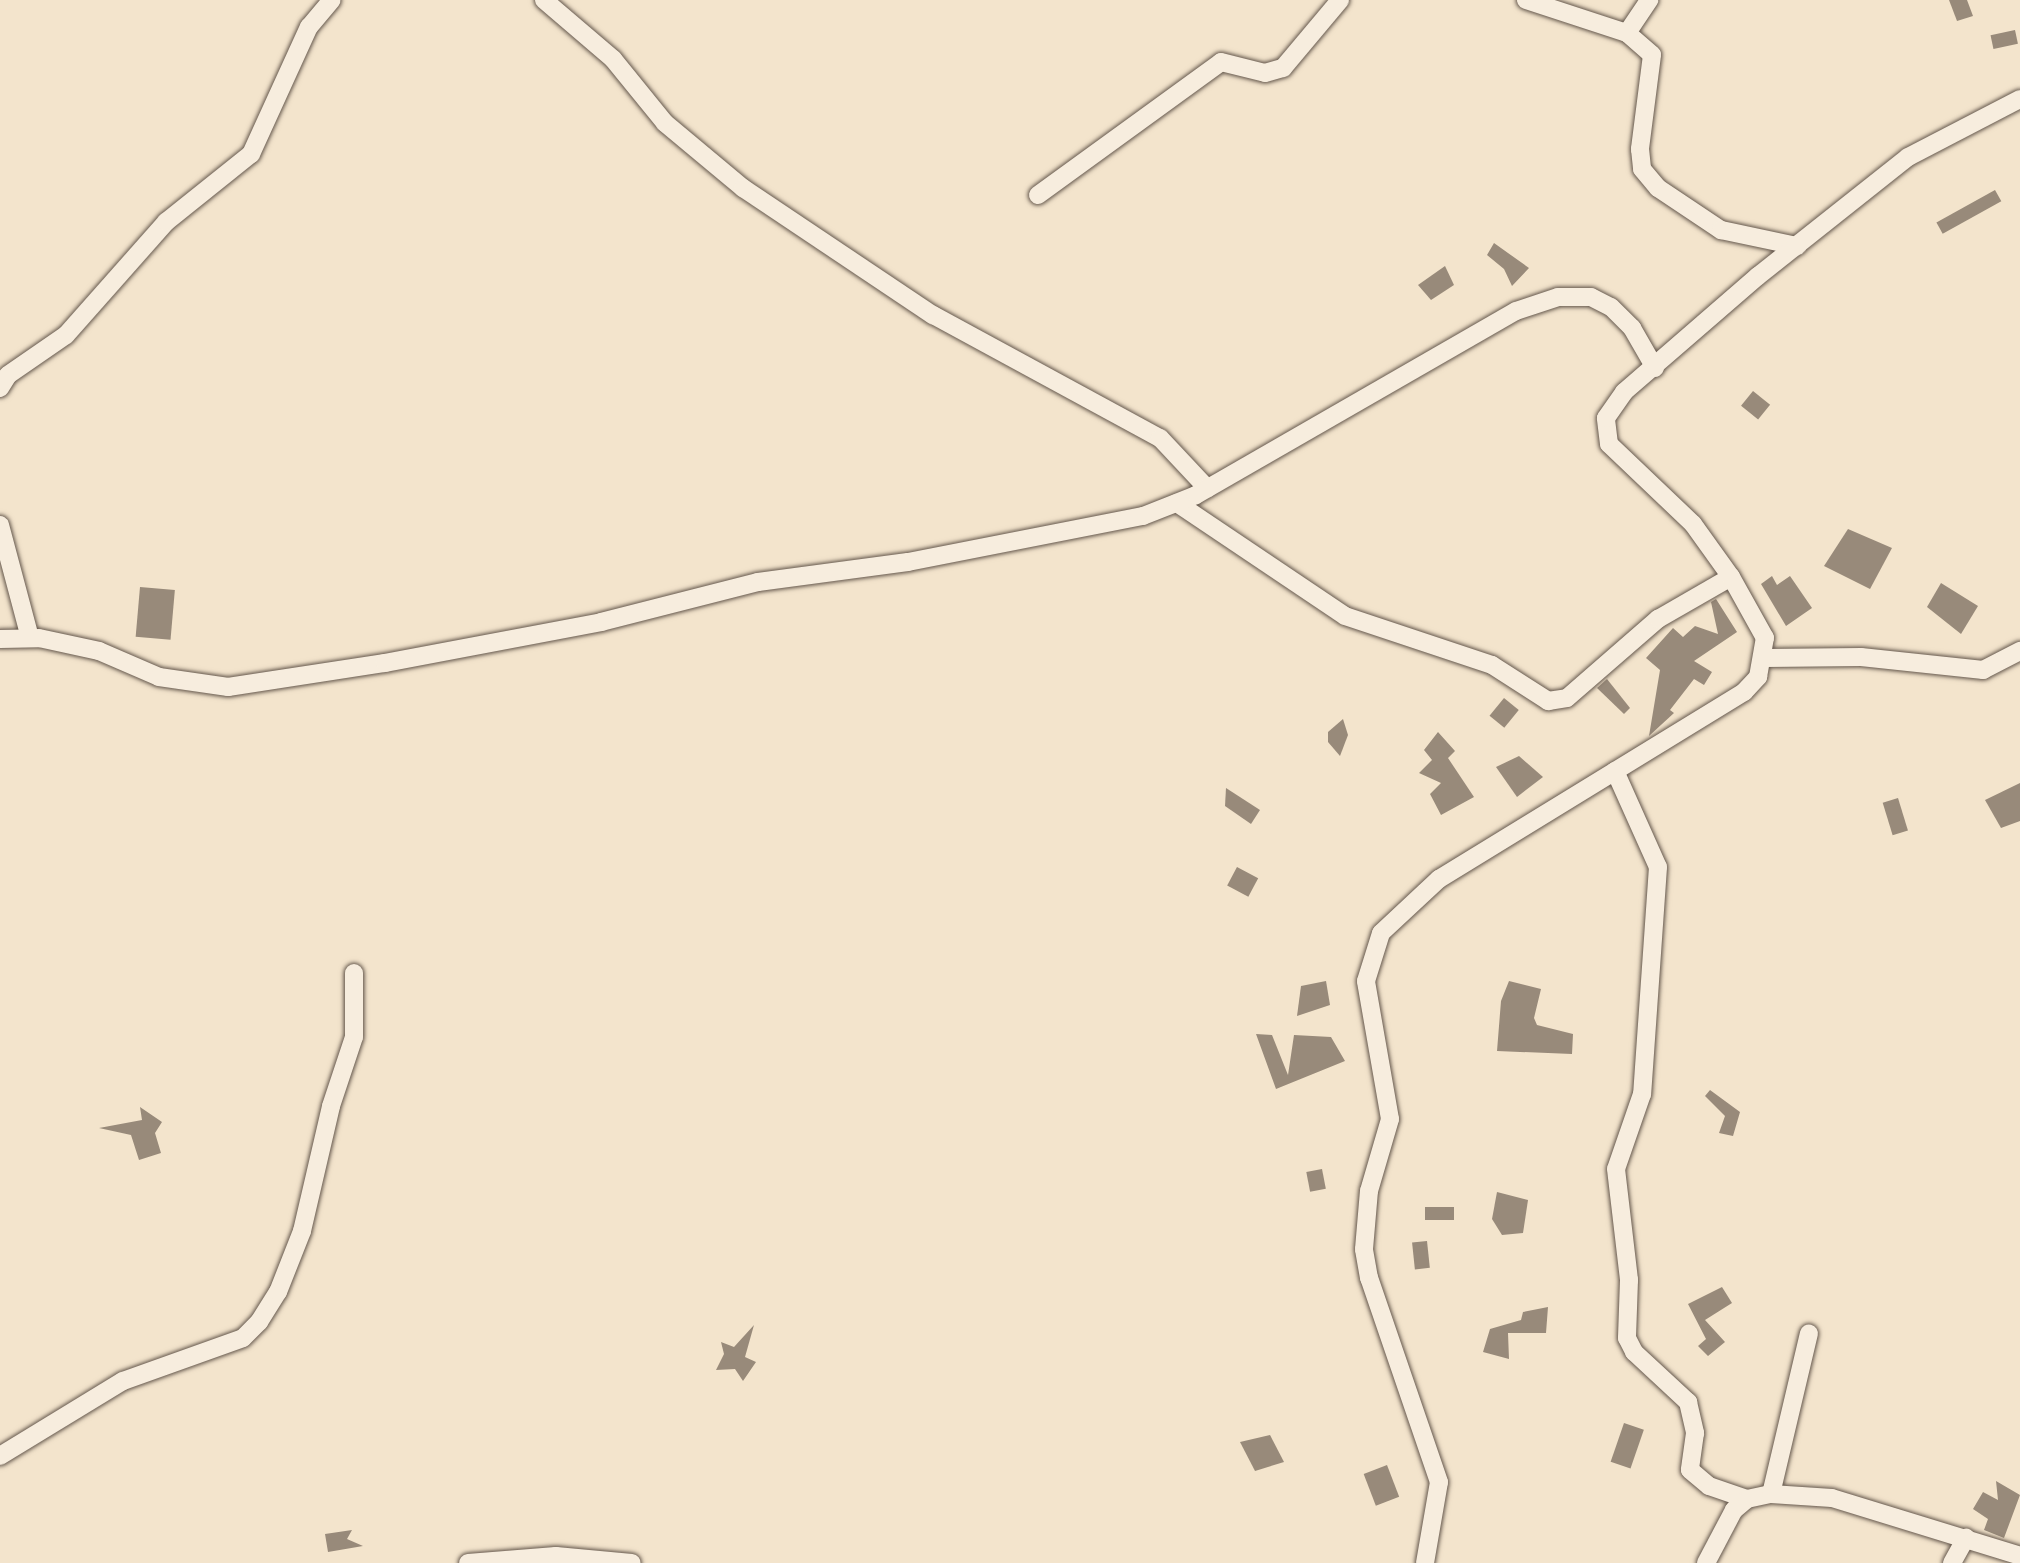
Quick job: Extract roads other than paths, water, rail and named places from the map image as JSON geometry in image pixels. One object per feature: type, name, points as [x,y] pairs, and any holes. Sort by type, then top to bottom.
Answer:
[{"type":"street","points":[[0,388],[8,375],[66,335],[166,222],[251,154],[309,27],[332,0]]},
{"type":"street","points":[[544,0],[613,59],[665,123],[743,188],[933,315],[1160,438],[1207,488]]},
{"type":"street","points":[[1038,195],[1221,62],[1265,73],[1283,68],[1340,0]]},
{"type":"street","points":[[1526,0],[1627,33],[1652,55],[1640,149],[1642,169],[1658,188],[1721,230],[1797,246]]},
{"type":"street","points":[[1627,33],[1649,0]]},
{"type":"street","points":[[1425,1563],[1439,1482],[1369,1278],[1364,1249],[1369,1191],[1390,1119],[1366,981],[1381,933],[1439,879],[1744,692],[1766,658],[1765,638],[1731,577],[1693,524],[1605,436],[1606,418],[1624,392],[1908,157],[2020,99]]},
{"type":"street","points":[[0,639],[30,638],[99,651],[159,677],[228,687],[601,622],[758,582],[908,562],[1143,516],[1207,488],[1362,397],[1540,302],[1591,297],[1611,307],[1632,328],[1655,368]]},
{"type":"street","points":[[1177,503],[1345,616],[1492,665],[1548,701],[1567,698],[1658,619],[1731,577]]},
{"type":"street","points":[[0,525],[30,638]]},
{"type":"street","points":[[1766,658],[1861,657],[1983,670],[2020,651]]},
{"type":"street","points":[[1615,771],[1658,867],[1642,1094],[1616,1169],[1629,1280],[1627,1338],[1634,1352],[1688,1402],[1695,1433],[1690,1470],[1709,1486],[1747,1499]]},
{"type":"street","points":[[0,1456],[123,1381],[243,1338],[259,1322],[278,1292],[302,1231],[331,1106],[354,1037],[354,973]]},
{"type":"street","points":[[1771,1494],[1809,1333]]},
{"type":"street","points":[[1706,1563],[1734,1510],[1747,1499],[1771,1494],[1832,1498],[2020,1556]]},
{"type":"street","points":[[1952,1563],[1966,1538]]},
{"type":"street","points":[[468,1563],[556,1556],[632,1563]]}]
